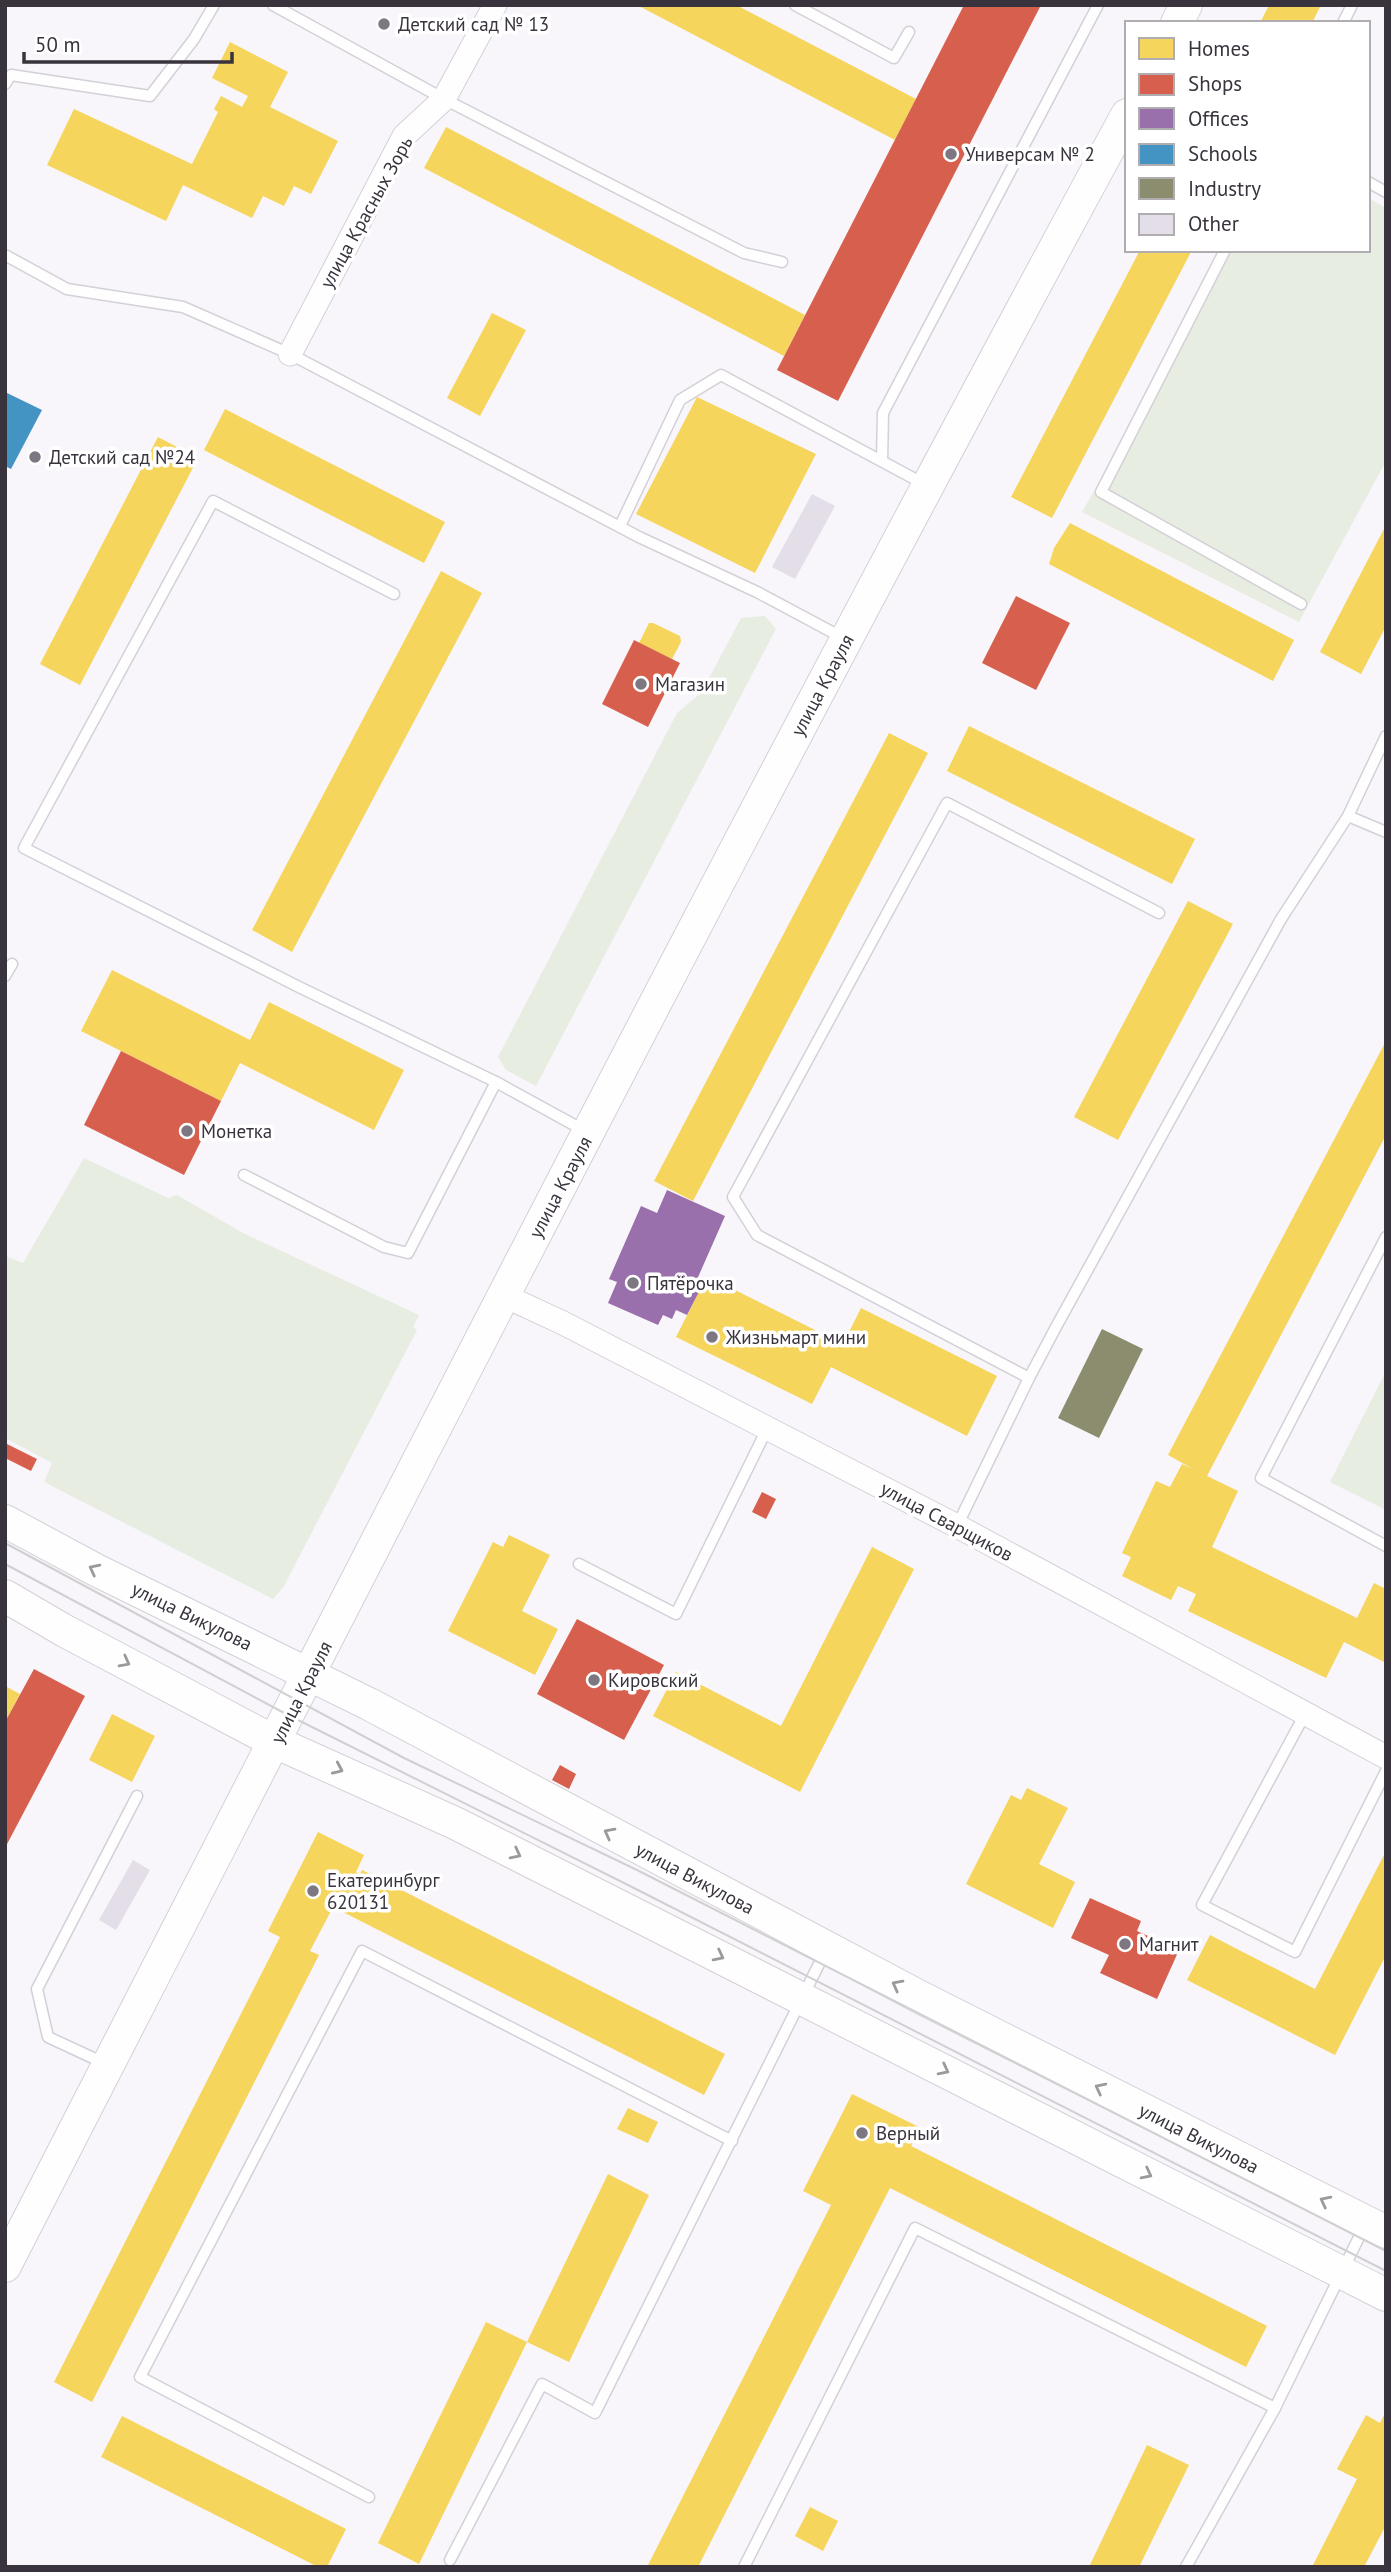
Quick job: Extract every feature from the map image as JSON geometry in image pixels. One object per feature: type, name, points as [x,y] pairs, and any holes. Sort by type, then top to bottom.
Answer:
[{"type":"street","name":"улица Красных Зорь","points":[[290,354],[404,136],[444,99],[495,5]]},
{"type":"street","points":[[1178,21],[1186,5]]},
{"type":"street","name":"улица Крауля","points":[[5,2266],[503,1295],[926,485],[1125,119]]},
{"type":"street","name":"улица Сварщиков","points":[[503,1295],[563,1323],[957,1526],[1386,1757]]},
{"type":"street","name":"улица Викулова","points":[[5,1521],[96,1570],[369,1704],[827,1948],[1376,2227]]},
{"type":"street","points":[[5,1596],[65,1631],[275,1742],[455,1823],[1386,2295]]},
{"type":"lane","points":[[5,84],[11,75],[150,96],[194,39],[214,5]]},
{"type":"lane","points":[[273,5],[444,99],[744,253],[782,262]]},
{"type":"lane","points":[[795,5],[894,58],[909,32]]},
{"type":"lane","points":[[882,461],[883,413],[1098,5]]},
{"type":"lane","points":[[1344,21],[1352,5]]},
{"type":"lane","points":[[1370,183],[1386,192]]},
{"type":"lane","points":[[1224,252],[1101,492],[1301,604]]},
{"type":"lane","points":[[5,256],[67,289],[183,307],[290,354],[620,526],[757,592],[846,639]]},
{"type":"lane","points":[[620,526],[680,400],[721,375],[926,485]]},
{"type":"lane","points":[[394,594],[213,501],[24,848],[289,982],[496,1082],[589,1132]]},
{"type":"lane","points":[[957,1526],[1029,1378],[1281,919],[1348,816],[1386,736]]},
{"type":"lane","points":[[1029,1378],[757,1234],[733,1197],[947,803],[1158,913]]},
{"type":"lane","points":[[1348,816],[1386,832]]},
{"type":"lane","points":[[5,976],[12,964]]},
{"type":"lane","points":[[244,1175],[384,1247],[408,1253],[496,1082]]},
{"type":"lane","points":[[1386,1237],[1261,1478],[1386,1546]]},
{"type":"lane","points":[[579,1564],[676,1614],[767,1429]]},
{"type":"lane","points":[[1305,1714],[1202,1905],[1295,1952],[1386,1771]]},
{"type":"lane","points":[[108,2065],[48,2037],[37,1989],[137,1796]]},
{"type":"lane","points":[[450,2560],[542,2384],[595,2413],[827,1948]]},
{"type":"lane","points":[[369,2497],[140,2377],[362,1951],[732,2141]]},
{"type":"lane","points":[[1186,2567],[1275,2408],[1342,2273],[1376,2227]]},
{"type":"lane","points":[[744,2567],[915,2228],[1275,2408]]},
{"type":"shaded area","points":[[1370,199],[1386,208],[1386,461],[1299,622],[1082,512],[1232,252],[1370,252]]},
{"type":"shaded area","points":[[765,616],[776,629],[536,1086],[506,1070],[498,1057],[677,713],[701,693],[741,618]]},
{"type":"shaded area","points":[[84,1158],[168,1198],[177,1195],[245,1234],[419,1315],[413,1327],[417,1330],[284,1586],[273,1599],[44,1482],[52,1463],[5,1438],[5,1256],[23,1263]]},
{"type":"shaded area","points":[[1386,1371],[1386,1510],[1330,1482]]},
{"type":"building: Homes","points":[[637,5],[736,5],[916,99],[895,140]]},
{"type":"building: Homes","points":[[1269,5],[1321,5],[1313,21],[1261,21]]},
{"type":"building: Homes","points":[[230,42],[288,72],[270,107],[338,141],[311,194],[294,186],[284,206],[263,196],[252,218],[183,185],[166,221],[47,165],[74,109],[192,164],[218,112],[214,109],[221,96],[242,107],[248,96],[212,78]]},
{"type":"building: Homes","points":[[446,127],[805,315],[784,356],[424,168]]},
{"type":"building: Homes","points":[[1139,252],[1191,252],[1052,518],[1011,497]]},
{"type":"building: Homes","points":[[492,313],[526,330],[480,416],[447,398]]},
{"type":"building: Homes","points":[[697,397],[816,454],[755,573],[636,514]]},
{"type":"building: Homes","points":[[225,409],[445,522],[424,563],[204,450]]},
{"type":"building: Homes","points":[[158,437],[198,458],[80,685],[40,664]]},
{"type":"building: Homes","points":[[1070,523],[1294,640],[1273,681],[1049,564],[1054,548]]},
{"type":"building: Homes","points":[[1386,525],[1386,626],[1361,674],[1320,652]]},
{"type":"building: Homes","points":[[441,571],[482,593],[292,952],[252,930]]},
{"type":"building: Homes","points":[[649,623],[680,636],[681,642],[672,659],[639,643]]},
{"type":"building: Homes","points":[[969,726],[1195,839],[1172,884],[947,771]]},
{"type":"building: Homes","points":[[889,733],[928,753],[693,1201],[654,1181]]},
{"type":"building: Homes","points":[[1188,901],[1233,924],[1118,1140],[1074,1117]]},
{"type":"building: Homes","points":[[112,970],[250,1040],[269,1002],[404,1070],[374,1130],[240,1063],[221,1101],[81,1031]]},
{"type":"building: Homes","points":[[1386,1041],[1386,1135],[1207,1476],[1238,1491],[1212,1547],[1357,1618],[1374,1583],[1386,1589],[1386,1663],[1344,1642],[1326,1678],[1188,1611],[1196,1594],[1178,1586],[1171,1600],[1122,1576],[1131,1557],[1122,1553],[1156,1481],[1170,1487],[1182,1464],[1193,1469],[1168,1455]]},
{"type":"building: Homes","points":[[707,1276],[843,1344],[861,1308],[997,1376],[967,1436],[831,1367],[812,1404],[676,1337]]},
{"type":"building: Homes","points":[[509,1535],[550,1555],[522,1611],[558,1629],[535,1675],[448,1631],[493,1542],[503,1547]]},
{"type":"building: Homes","points":[[872,1547],[914,1569],[800,1792],[653,1716],[676,1672],[781,1726]]},
{"type":"building: Homes","points":[[5,1686],[20,1694],[5,1722]]},
{"type":"building: Homes","points":[[112,1714],[155,1736],[132,1782],[89,1760]]},
{"type":"building: Homes","points":[[1027,1788],[1068,1808],[1039,1864],[1075,1882],[1053,1928],[966,1884],[1011,1795],[1021,1800]]},
{"type":"building: Homes","points":[[318,1832],[364,1855],[356,1872],[360,1874],[362,1870],[725,2054],[704,2095],[333,1907],[310,1951],[319,1955],[92,2402],[54,2382],[280,1937],[268,1931]]},
{"type":"building: Homes","points":[[1386,1851],[1386,1955],[1335,2055],[1187,1980],[1210,1935],[1315,1989]]},
{"type":"building: Homes","points":[[852,2094],[921,2128],[911,2146],[1267,2326],[1246,2367],[890,2188],[698,2567],[647,2567],[831,2205],[803,2191]]},
{"type":"building: Homes","points":[[628,2108],[658,2122],[648,2143],[617,2129]]},
{"type":"building: Homes","points":[[608,2174],[649,2195],[569,2362],[527,2342]]},
{"type":"building: Homes","points":[[486,2322],[527,2342],[419,2564],[378,2543]]},
{"type":"building: Homes","points":[[1386,2411],[1386,2525],[1364,2567],[1312,2567],[1357,2479],[1337,2469],[1366,2415],[1380,2423]]},
{"type":"building: Homes","points":[[122,2416],[346,2529],[327,2567],[318,2567],[101,2457]]},
{"type":"building: Homes","points":[[1147,2445],[1189,2465],[1139,2567],[1089,2567]]},
{"type":"building: Homes","points":[[810,2507],[838,2521],[823,2551],[795,2536]]},
{"type":"building: Shops","points":[[964,5],[1041,5],[838,401],[777,370]]},
{"type":"building: Shops","points":[[1016,596],[1070,623],[1036,690],[982,663]]},
{"type":"building: Shops","name":"Магазин","points":[[634,640],[680,663],[648,727],[602,704]]},
{"type":"building: Shops","points":[[121,1051],[221,1101],[184,1175],[84,1125]]},
{"type":"building: Shops","points":[[5,1443],[37,1459],[31,1471],[5,1458]]},
{"type":"building: Shops","points":[[762,1492],[776,1499],[766,1519],[752,1512]]},
{"type":"building: Shops","points":[[577,1619],[664,1665],[624,1740],[537,1694]]},
{"type":"building: Shops","points":[[34,1669],[85,1696],[5,1848],[5,1722]]},
{"type":"building: Shops","points":[[560,1765],[576,1774],[569,1789],[552,1780]]},
{"type":"building: Shops","name":"Магнит","points":[[1090,1898],[1141,1921],[1137,1931],[1179,1950],[1157,1999],[1100,1973],[1109,1955],[1071,1938]]},
{"type":"building: Offices","points":[[667,1190],[725,1216],[695,1284],[701,1288],[687,1315],[676,1310],[672,1319],[663,1315],[658,1325],[608,1303],[617,1282],[609,1279],[641,1206],[657,1213]]},
{"type":"building: Schools","points":[[5,392],[42,410],[11,469],[5,466]]},
{"type":"building: Industry","points":[[1102,1329],[1143,1349],[1099,1438],[1058,1418]]},
{"type":"building: Other","points":[[812,494],[835,506],[795,579],[772,567]]},
{"type":"building: Other","points":[[133,1860],[150,1870],[116,1930],[99,1920]]},
{"type":"tram line","points":[[5,1543],[404,1758],[637,1870],[1386,2251]]},
{"type":"tram line","points":[[5,1564],[288,1715],[1386,2271]]},
{"type":"place","name":"Детский сад № 13","points":[[384,24]]},
{"type":"place","name":"Универсам № 2","points":[[951,154]]},
{"type":"place","name":"Детский сад №24","points":[[35,457]]},
{"type":"place","name":"Магазин","points":[[641,684]]},
{"type":"place","name":"Монетка","points":[[187,1131]]},
{"type":"place","name":"Пятёрочка","points":[[633,1283]]},
{"type":"place","name":"Жизньмарт мини","points":[[712,1337]]},
{"type":"place","name":"Кировский","points":[[594,1680]]},
{"type":"place","name":"Екатеринбург 620131","points":[[313,1891]]},
{"type":"place","name":"Магнит","points":[[1125,1944]]},
{"type":"place","name":"Верный","points":[[862,2133]]}]
